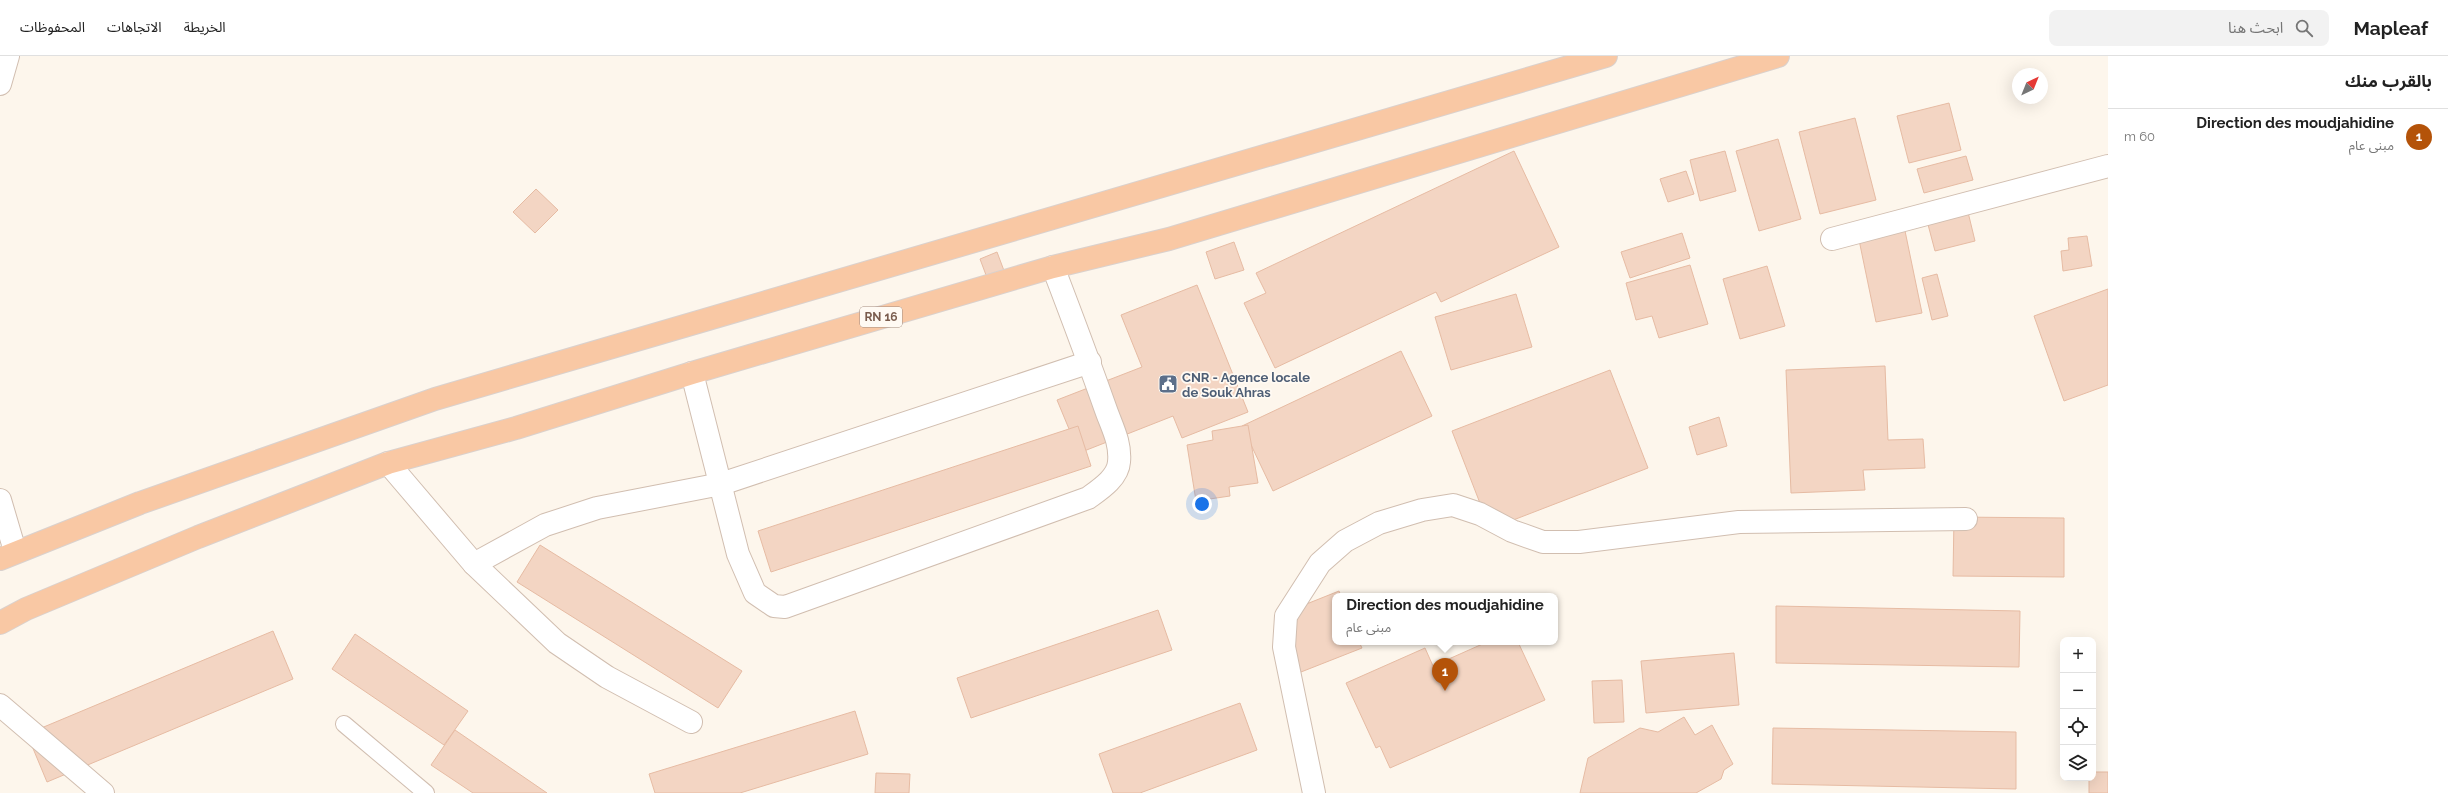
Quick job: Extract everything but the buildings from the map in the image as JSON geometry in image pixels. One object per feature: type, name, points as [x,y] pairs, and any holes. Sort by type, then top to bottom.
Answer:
[{"type":"highway","points":[[8,555],[140,503],[435,399],[1606,56]]},
{"type":"highway","name":"RN 16","points":[[0,623],[26,609],[198,537],[388,463],[516,428],[692,373],[1053,267],[1170,239],[1778,56]]},
{"type":"street","points":[[0,84],[8,56]]},
{"type":"street","points":[[1832,239],[2108,166]]},
{"type":"street","points":[[692,373],[738,554],[755,593],[774,606],[785,606],[817,597],[1088,498],[1102,488],[1113,476],[1119,464],[1119,445],[1090,362],[1053,267]]},
{"type":"street","points":[[474,564],[545,525],[597,508],[720,484],[1090,362]]},
{"type":"street","points":[[388,463],[474,564],[557,643],[607,678],[691,722]]},
{"type":"street","points":[[0,500],[8,555]]},
{"type":"street","points":[[1314,793],[1284,647],[1286,616],[1320,563],[1345,541],[1379,523],[1422,510],[1453,505],[1480,514],[1512,531],[1543,542],[1579,542],[1739,522],[1966,518]]},
{"type":"street","points":[[0,705],[103,793]]},
{"type":"lane","points":[[344,724],[426,793]]},
{"type":"place","name":"CNR - Agence locale de Souk Ahras","points":[[1168,384]]},
{"type":"place","name":"Direction des moudjahidine","points":[[1445,691]]}]
